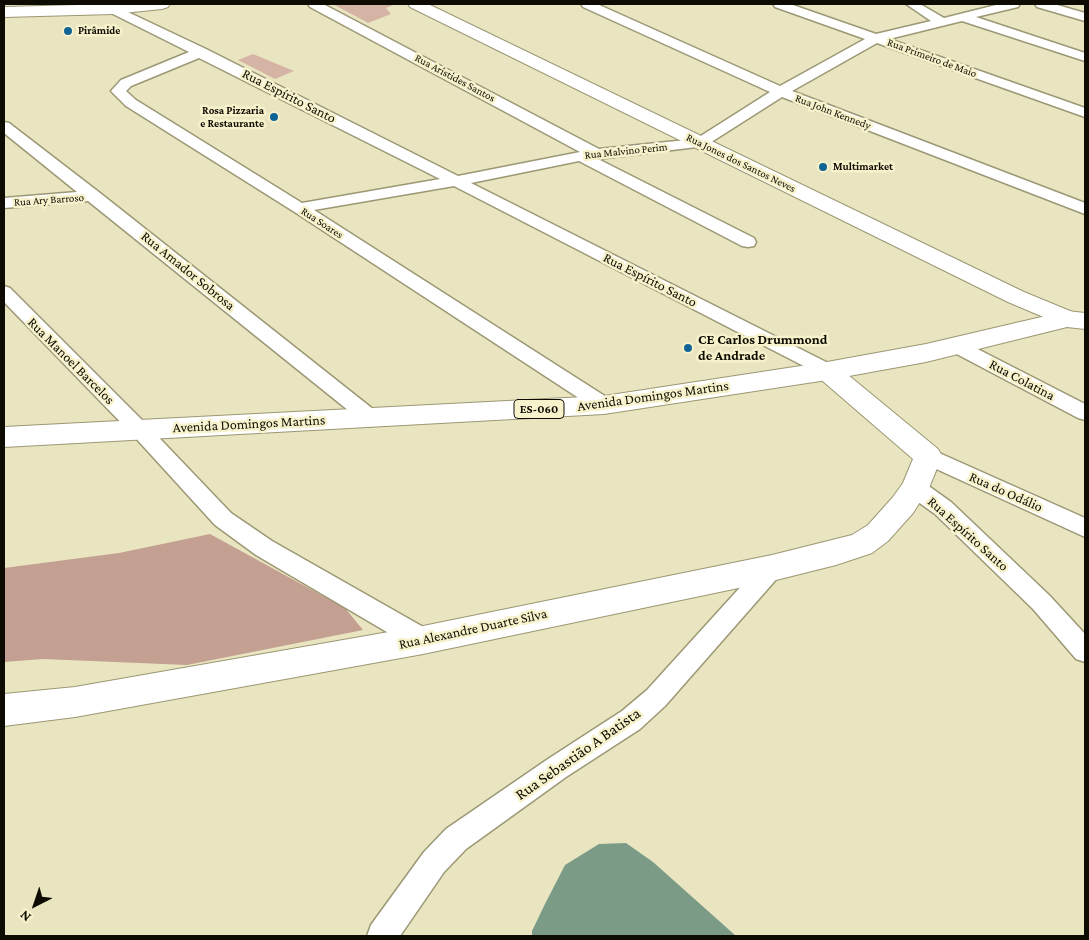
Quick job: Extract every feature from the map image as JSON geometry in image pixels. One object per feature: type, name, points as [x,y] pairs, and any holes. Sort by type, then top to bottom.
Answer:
[{"type":"street","points":[[4,12],[113,9],[162,4]]},
{"type":"street","name":"Rua Aristides Santos","points":[[314,4],[748,242]]},
{"type":"street","name":"Rua Jones dos Santos Neves","points":[[416,4],[1016,297],[1079,322]]},
{"type":"street","name":"Rua John Kennedy","points":[[587,4],[781,92],[1085,209]]},
{"type":"street","name":"Rua Primeiro de Maio","points":[[779,4],[1085,113]]},
{"type":"street","points":[[912,4],[942,22]]},
{"type":"street","name":"Rua Malvino Perim","points":[[300,208],[456,181],[589,155],[700,143],[781,92],[877,38],[1014,4]]},
{"type":"street","points":[[1041,4],[1085,17]]},
{"type":"street","name":"Rua Espírito Santo","points":[[113,9],[456,181],[827,371],[928,456],[915,488],[943,508],[1008,570],[1041,602],[1085,651]]},
{"type":"street","points":[[963,16],[1085,57]]},
{"type":"street","name":"Rua Soares","points":[[200,52],[126,83],[118,91],[131,103],[300,208],[604,405]]},
{"type":"street","name":"Rua Amador Sobrosa","points":[[4,126],[371,418]]},
{"type":"street","name":"Rua Ary Barroso","points":[[4,203],[94,196]]},
{"type":"street","name":"Rua Manoel Barcelos","points":[[4,292],[139,429],[223,519],[264,548],[423,640]]},
{"type":"street","name":"Avenida Domingos Martins","points":[[4,437],[604,405],[827,371],[958,346],[1042,323],[1079,322]]},
{"type":"street","name":"Rua Colatina","points":[[958,346],[1085,414]]},
{"type":"street","name":"Rua do Odálio","points":[[928,456],[1085,528]]},
{"type":"street","name":"Rua Alexandre Duarte Silva","points":[[4,710],[75,702],[423,640],[836,553],[862,544],[892,518],[915,488]]},
{"type":"street","name":"Rua Sebastião A Batista","points":[[382,936],[434,862],[456,839],[557,768],[632,720],[656,698],[772,568]]},
{"type":"shaded area","points":[[333,4],[396,4],[386,8],[391,14],[368,23]]},
{"type":"shaded area","points":[[253,54],[294,71],[275,79],[238,60]]},
{"type":"shaded area","points":[[210,534],[345,608],[363,630],[187,665],[43,659],[4,662],[4,568],[119,553]]},
{"type":"shaded area","points":[[626,843],[653,862],[736,936],[532,936],[532,931],[565,865],[599,844]]},
{"type":"place","name":"Pirâmide","points":[[68,31]]},
{"type":"place","name":"Rosa Pizzaria e Restaurante","points":[[274,117]]},
{"type":"place","name":"Multimarket","points":[[823,167]]},
{"type":"place","name":"CE Carlos Drummond de Andrade","points":[[688,348]]}]
